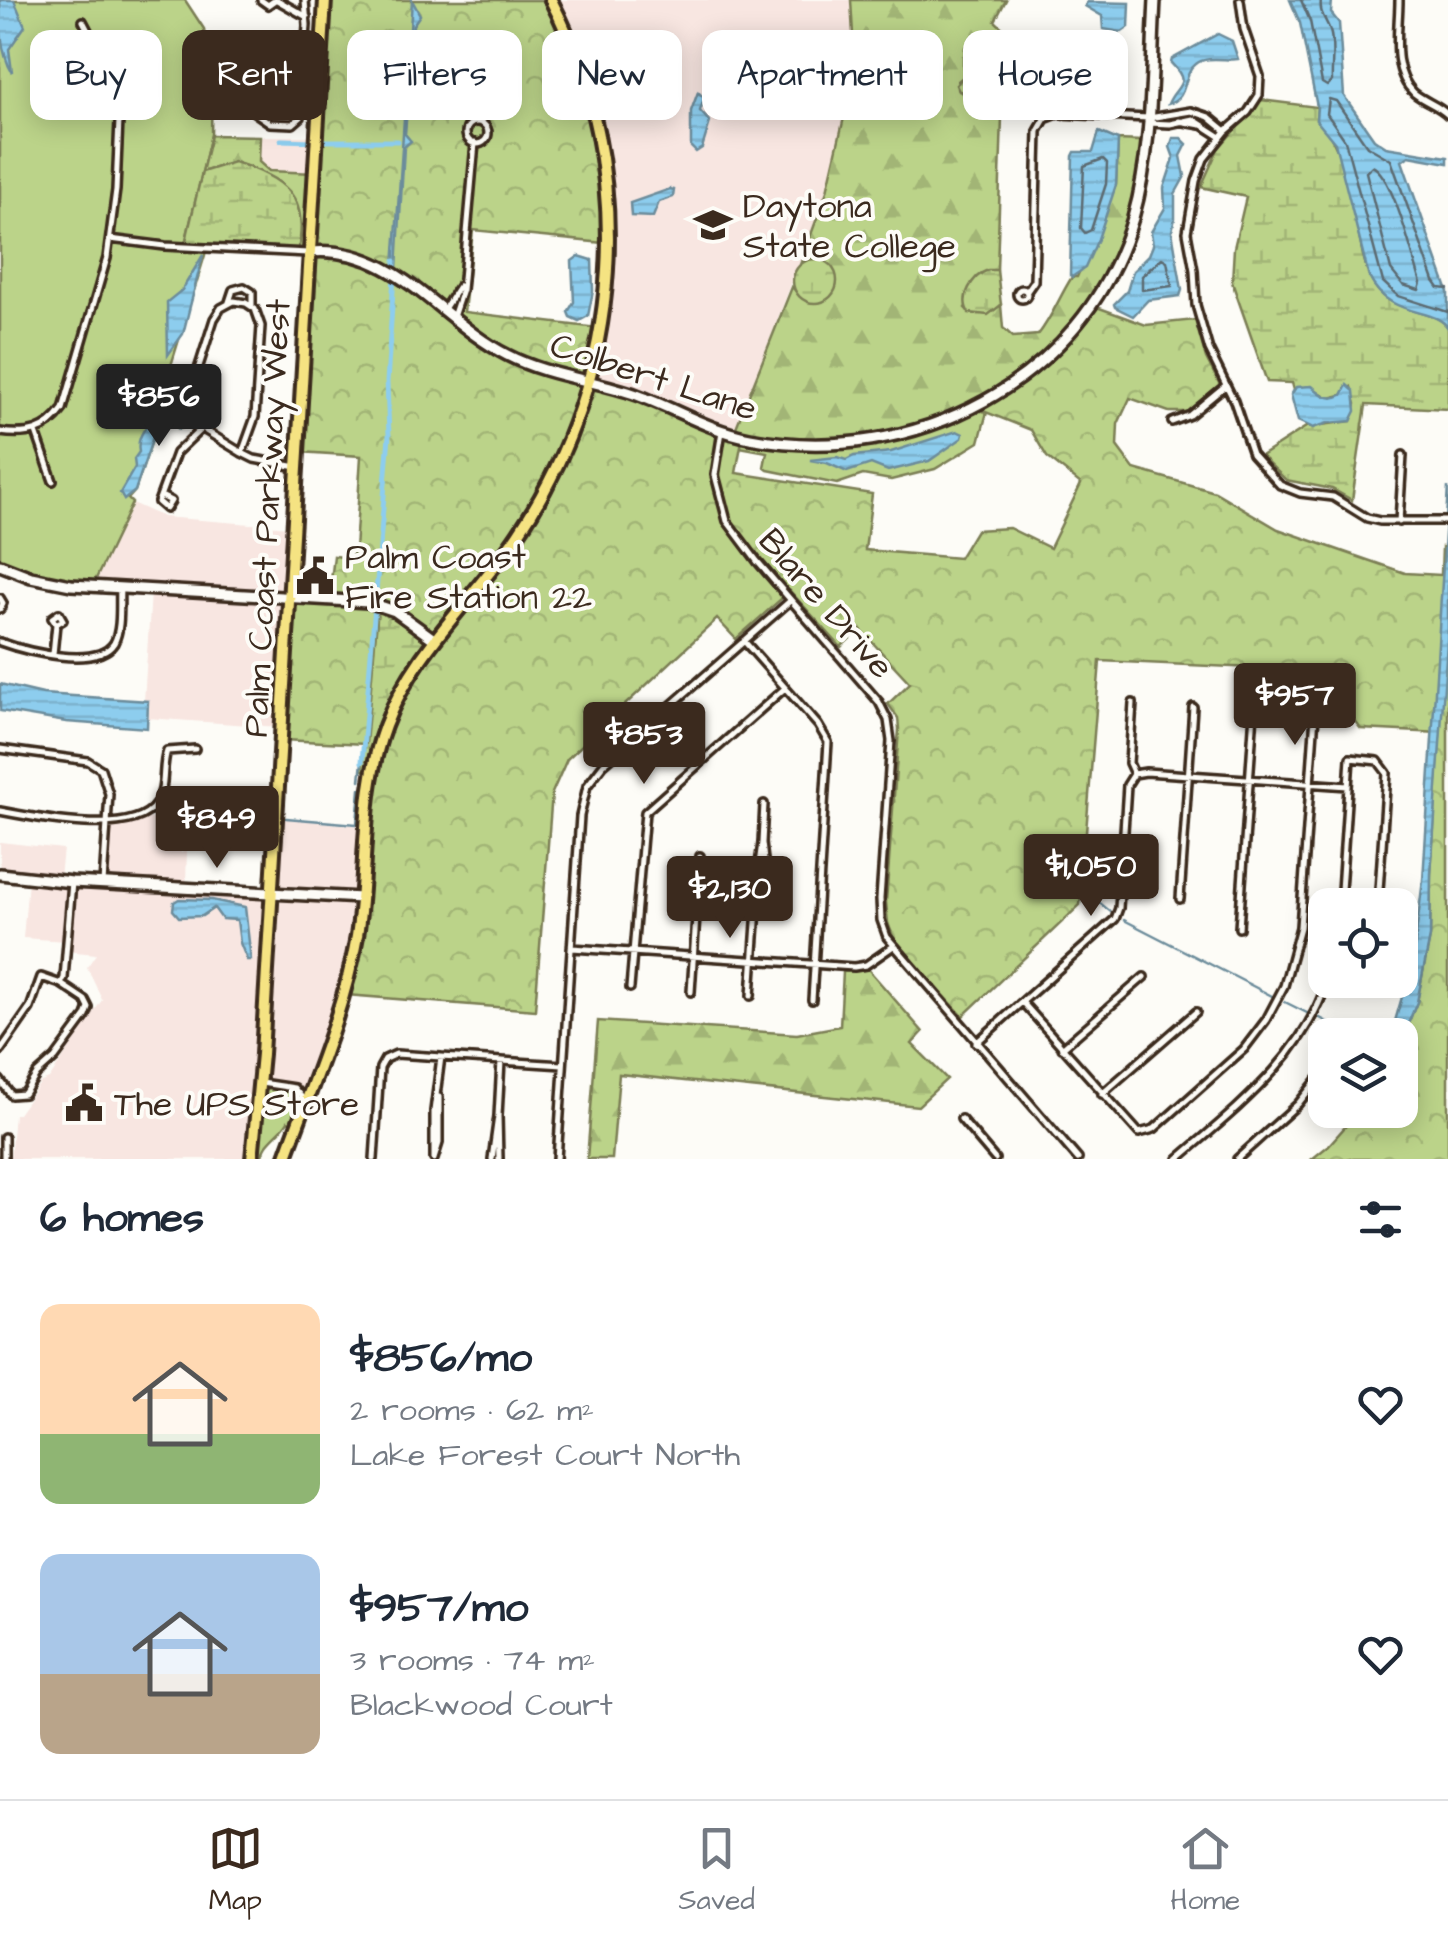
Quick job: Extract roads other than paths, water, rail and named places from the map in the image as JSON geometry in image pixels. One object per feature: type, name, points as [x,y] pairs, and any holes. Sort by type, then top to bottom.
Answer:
[{"type":"main road","name":"Palm Coast Parkway West","points":[[325,0],[325,30]]},
{"type":"main road","points":[[284,1159],[348,979],[361,898],[370,785],[382,735],[404,687],[434,640],[503,555],[529,516],[572,435],[590,382],[607,272],[607,194],[587,91],[551,0]]},
{"type":"main road","name":"Palm Coast Parkway West","points":[[252,1159],[320,120]]},
{"type":"street","points":[[261,0],[268,5],[276,0],[307,17]]},
{"type":"street","points":[[305,0],[306,30]]},
{"type":"street","name":"Colbert Lane","points":[[110,239],[192,248],[337,253],[377,264],[410,281],[512,358],[635,394],[722,431],[783,443],[871,441],[941,423],[1011,386],[1069,333],[1112,270],[1136,206],[1152,120],[1154,0]]},
{"type":"street","points":[[1240,0],[1260,86],[1254,104],[1226,130],[1198,174],[1186,238],[1194,270],[1197,314],[1209,350],[1252,454],[1280,485],[1300,493],[1333,497],[1367,518],[1398,523],[1444,522]]},
{"type":"street","points":[[1400,0],[1398,57],[1402,75],[1414,92],[1448,114]]},
{"type":"street","points":[[0,432],[36,432],[57,418],[69,397],[110,239],[116,190],[118,106],[107,66],[83,21]]},
{"type":"street","points":[[1152,120],[1200,113],[1226,130]]},
{"type":"street","points":[[1128,118],[1204,125],[1221,137]]},
{"type":"street","points":[[266,120],[298,120]]},
{"type":"street","points":[[1026,291],[1034,281],[1039,126],[1046,120]]},
{"type":"street","points":[[479,122],[488,133],[482,142],[476,143],[466,130],[479,122]]},
{"type":"street","points":[[453,317],[462,290],[476,143]]},
{"type":"street","points":[[444,310],[460,283]]},
{"type":"street","points":[[252,307],[252,294],[244,287],[233,290],[229,302],[216,316],[195,378],[196,416],[202,428],[242,453],[269,464],[296,467]]},
{"type":"street","points":[[229,302],[252,307],[261,326],[253,428],[242,453]]},
{"type":"street","points":[[1172,422],[1190,416],[1226,386]]},
{"type":"street","points":[[163,497],[176,453],[202,428]]},
{"type":"street","name":"Blare Drive","points":[[722,431],[714,475],[725,516],[745,547],[879,702],[888,720],[891,747],[880,906],[882,924],[892,947],[1078,1159]]},
{"type":"street","points":[[36,432],[53,480]]},
{"type":"street","points":[[1398,523],[1403,455]]},
{"type":"street","points":[[0,565],[46,580],[120,588],[376,604],[395,611],[434,640]]},
{"type":"street","points":[[0,642],[52,654],[91,657],[108,649],[117,634],[120,588]]},
{"type":"street","points":[[0,598],[0,608]]},
{"type":"street","points":[[557,1159],[581,807],[590,781],[603,765],[790,601]]},
{"type":"street","points":[[52,654],[56,624]]},
{"type":"street","points":[[744,641],[821,729],[828,746],[812,1000]]},
{"type":"street","points":[[630,988],[645,812],[785,688]]},
{"type":"street","points":[[1133,703],[1129,762],[1134,774]]},
{"type":"street","points":[[1180,899],[1193,707]]},
{"type":"street","points":[[1239,928],[1254,712]]},
{"type":"street","points":[[1022,1002],[1135,1130],[1148,1132],[1239,1054],[1282,992],[1297,944],[1314,715]]},
{"type":"street","points":[[0,748],[96,765],[108,784],[103,884]]},
{"type":"street","points":[[0,811],[107,822],[142,818],[160,796],[167,751],[195,749]]},
{"type":"street","points":[[1341,888],[1350,758],[1378,761],[1387,773],[1379,888]]},
{"type":"street","points":[[1134,774],[1348,786]]},
{"type":"street","points":[[976,1043],[1116,917],[1128,782],[1134,774]]},
{"type":"street","points":[[160,796],[191,798]]},
{"type":"street","points":[[751,996],[763,876],[764,804]]},
{"type":"street","points":[[691,992],[700,856]]},
{"type":"street","points":[[1,877],[361,898]]},
{"type":"street","points":[[61,984],[66,970],[72,882]]},
{"type":"street","points":[[572,948],[862,966],[892,947]]},
{"type":"street","points":[[0,1080],[12,1095],[24,1094],[89,1008],[85,1000],[61,984],[29,976]]},
{"type":"street","points":[[0,1051],[26,1016],[41,977]]},
{"type":"street","points":[[1062,1048],[1144,977]]},
{"type":"street","points":[[1178,1159],[1187,1156],[1282,1064],[1310,1022],[1320,998]]},
{"type":"street","points":[[1102,1094],[1196,1012]]},
{"type":"street","points":[[374,1159],[383,1060],[396,1054],[564,1066]]},
{"type":"street","points":[[434,1159],[434,1111],[441,1057]]},
{"type":"street","points":[[495,1159],[502,1062]]},
{"type":"street","points":[[260,1082],[294,1088],[306,1102]]},
{"type":"street","points":[[1236,1159],[1308,1091]]},
{"type":"street","points":[[960,1119],[996,1159]]},
{"type":"street","points":[[4,1138],[4,1159]]},
{"type":"water","points":[[0,0],[14,0],[25,26],[9,49],[12,72],[3,47]]},
{"type":"water","points":[[412,0],[420,15],[410,30]]},
{"type":"water","points":[[1290,0],[1332,0],[1331,13],[1339,23],[1344,96],[1374,139],[1386,147],[1448,157],[1448,163],[1409,156],[1402,161],[1448,292],[1448,328],[1442,321],[1388,300],[1369,277],[1335,143],[1316,120],[1317,107],[1300,23]]},
{"type":"water","points":[[1087,2],[1130,3],[1129,27],[1103,29],[1102,16],[1085,6]]},
{"type":"water","points":[[1218,34],[1232,41],[1238,59],[1200,61],[1188,74],[1180,97],[1168,104],[1182,81],[1172,59]]},
{"type":"water","points":[[698,92],[702,96],[702,120],[710,122],[702,148],[696,152],[691,147],[691,111]]},
{"type":"water","points":[[406,120],[405,134],[411,141],[404,147],[397,269],[394,267]]},
{"type":"water","points":[[1099,132],[1118,140],[1116,185],[1085,268],[1072,277],[1073,156],[1075,152],[1093,152]]},
{"type":"water","points":[[1173,138],[1181,138],[1187,144],[1181,156],[1185,176],[1175,194],[1172,231],[1182,290],[1180,296],[1148,300],[1133,316],[1114,304],[1127,291],[1133,271],[1153,245],[1151,232],[1165,208],[1164,188],[1174,158],[1170,147]]},
{"type":"water","points":[[674,190],[673,197],[659,202],[653,217],[631,216],[630,203]]},
{"type":"water","points":[[203,255],[183,334],[168,355],[167,302],[182,290]]},
{"type":"water","points":[[579,256],[592,260],[593,291],[588,316],[579,321],[568,312],[574,302],[572,261]]},
{"type":"water","points":[[156,385],[162,388],[165,401],[183,405],[186,423],[179,429],[167,418],[159,419],[135,491],[124,500],[120,493],[135,467],[140,437],[152,415]]},
{"type":"water","points":[[1347,385],[1354,391],[1356,411],[1351,421],[1313,428],[1298,421],[1291,395],[1296,387],[1312,386],[1333,398],[1342,395]]},
{"type":"water","points":[[957,431],[963,434],[962,438],[929,461],[888,471],[871,464],[847,472],[810,460],[846,460],[891,452]]},
{"type":"water","points":[[1448,487],[1448,628],[1430,937],[1418,997],[1418,920]]},
{"type":"water","points":[[0,684],[43,694],[148,701],[147,728],[66,722],[0,711]]},
{"type":"water","points":[[179,899],[245,907],[251,960],[247,960],[240,943],[237,920],[222,919],[214,908],[202,916],[179,917],[173,910]]},
{"type":"water","points":[[1402,998],[1418,998],[1410,1018],[1396,1018]]},
{"type":"waterway","points":[[281,140],[312,141]]},
{"type":"waterway","points":[[325,141],[398,141]]},
{"type":"waterway","points":[[362,762],[389,436],[387,382],[395,261]]},
{"type":"waterway","points":[[360,780],[362,762]]},
{"type":"waterway","points":[[286,818],[357,824],[360,789]]},
{"type":"waterway","points":[[1091,896],[1111,912]]},
{"type":"waterway","points":[[1124,920],[1274,997]]},
{"type":"waterway","points":[[1285,1002],[1307,1013]]},
{"type":"place","name":"Daytona State College","points":[[713,225]]},
{"type":"place","name":"Palm Coast Fire Station 22","points":[[315,576]]},
{"type":"place","name":"The UPS Store","points":[[84,1103]]}]
